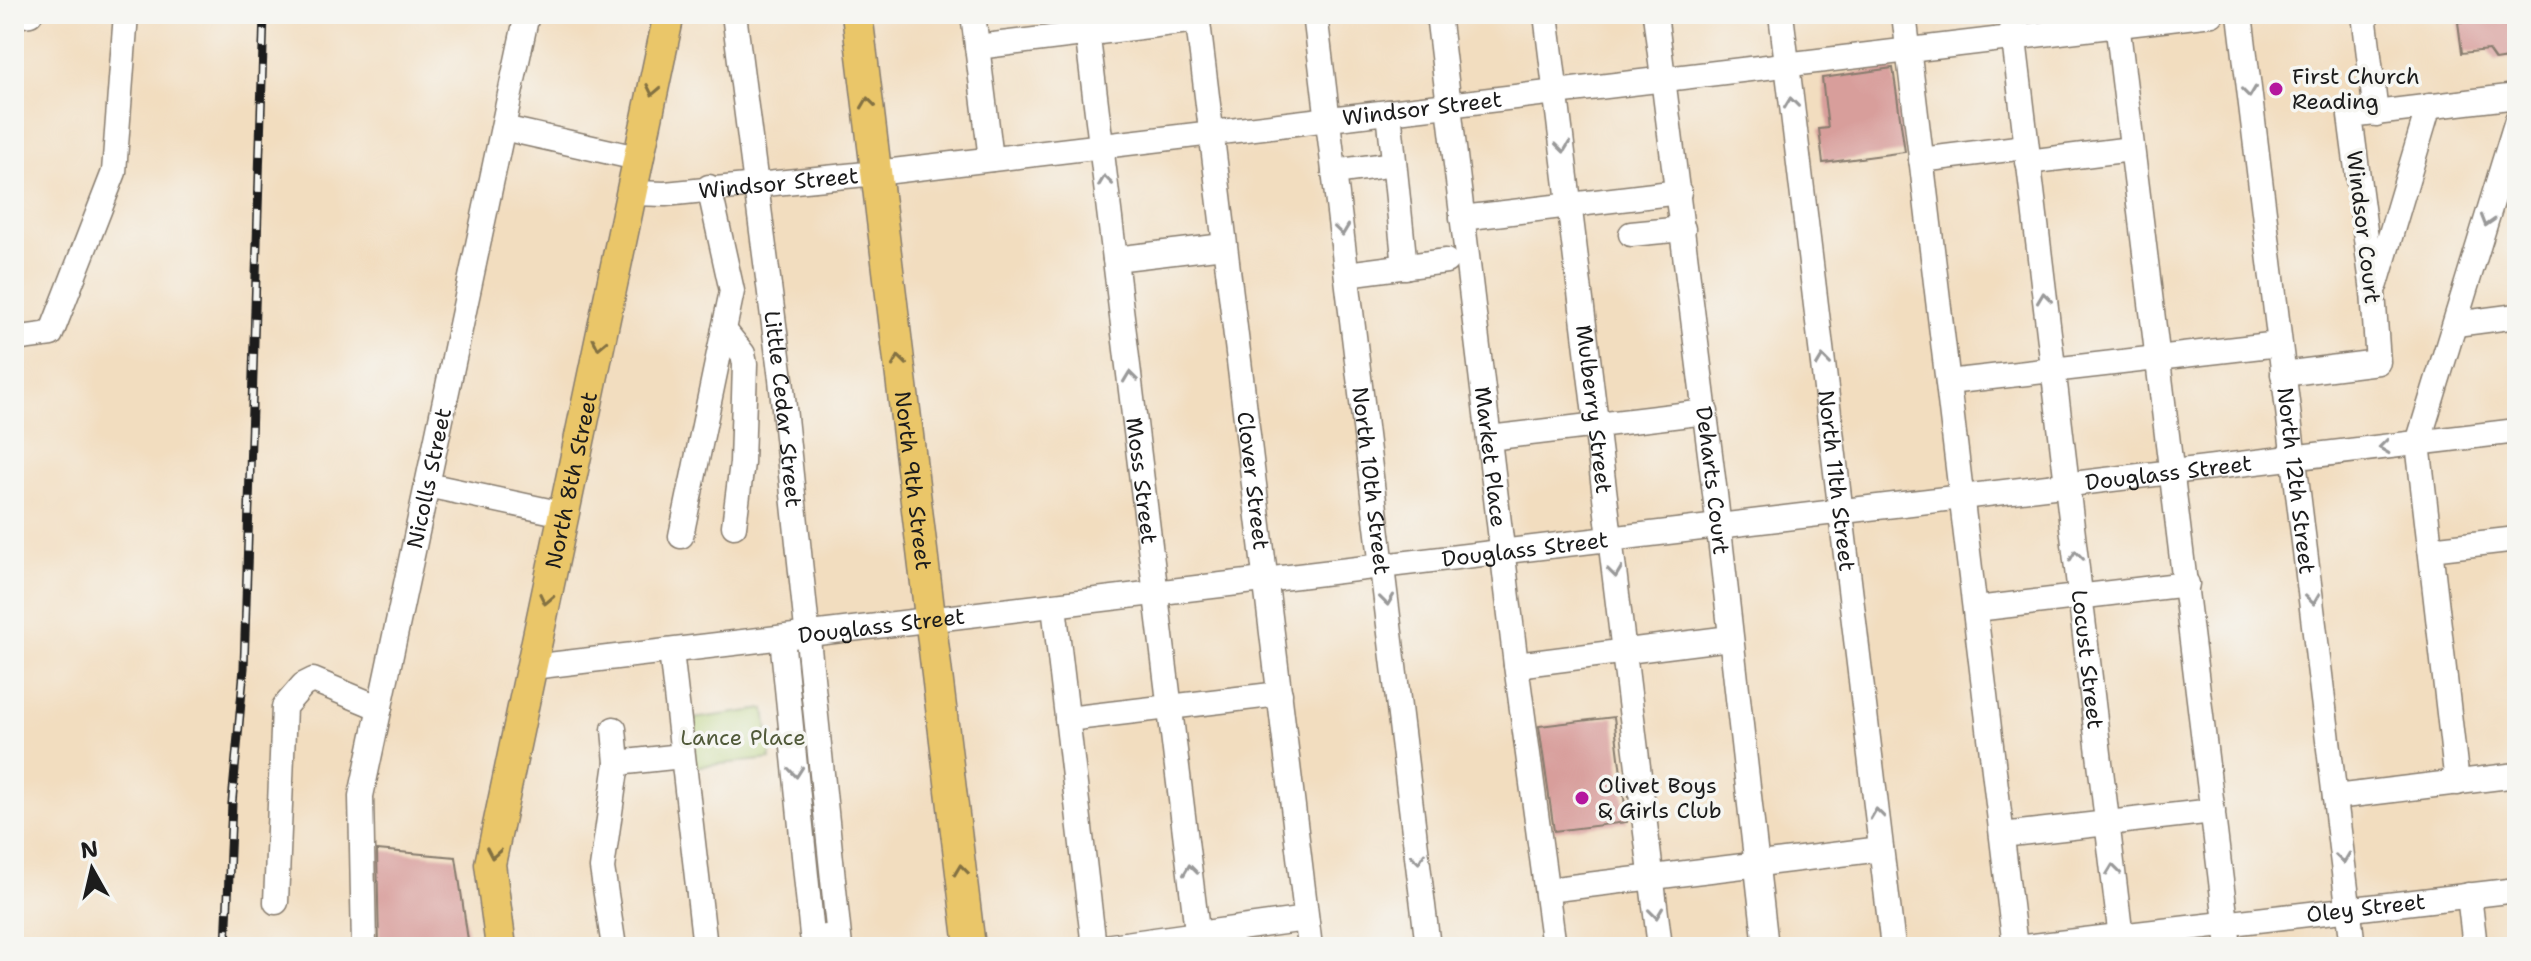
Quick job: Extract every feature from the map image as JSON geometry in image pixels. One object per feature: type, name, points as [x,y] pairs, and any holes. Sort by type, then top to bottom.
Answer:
[{"type":"main road","name":"North 8th Street","points":[[501,947],[490,864],[669,14]]},
{"type":"main road","name":"North 9th Street","points":[[857,14],[970,947]]},
{"type":"street","points":[[14,16],[30,14]]},
{"type":"street","points":[[14,339],[51,334],[114,172],[126,14]]},
{"type":"street","name":"Nicolls Street","points":[[364,947],[361,796],[527,14]]},
{"type":"street","name":"Little Cedar Street","points":[[734,14],[757,183],[839,941]]},
{"type":"street","points":[[973,14],[991,159]]},
{"type":"street","name":"North 10th Street","points":[[1315,14],[1428,947]]},
{"type":"street","name":"Market Place","points":[[1438,14],[1516,665],[1554,947]]},
{"type":"street","name":"Mulberry Street","points":[[1546,14],[1660,947]]},
{"type":"street","name":"Deharts Court","points":[[1655,14],[1706,412],[1766,947]]},
{"type":"street","name":"North 11th Street","points":[[1781,14],[1893,947]]},
{"type":"street","points":[[1904,14],[2015,947]]},
{"type":"street","name":"Windsor Street","points":[[633,193],[665,194],[709,187],[876,173],[1908,50],[2012,26],[2212,14]]},
{"type":"street","name":"North 12th Street","points":[[2240,14],[2353,947]]},
{"type":"street","points":[[2364,14],[2376,114]]},
{"type":"street","points":[[977,47],[1086,24],[1197,17]]},
{"type":"street","name":"Clover Street","points":[[1197,17],[1310,947]]},
{"type":"street","points":[[2116,20],[2228,935]]},
{"type":"street","name":"Moss Street","points":[[1086,24],[1198,940]]},
{"type":"street","name":"Locust Street","points":[[2012,26],[2121,941]]},
{"type":"street","name":"Windsor Court","points":[[2283,374],[2378,362],[2373,292],[2350,116],[2517,96]]},
{"type":"street","points":[[2373,292],[2429,106]]},
{"type":"street","points":[[1389,112],[1405,267]]},
{"type":"street","points":[[2457,783],[2418,443],[2517,120]]},
{"type":"street","points":[[503,128],[637,158]]},
{"type":"street","points":[[1921,160],[2131,149]]},
{"type":"street","points":[[1334,172],[1394,164]]},
{"type":"street","name":"Little Cedar Street","points":[[681,536],[732,291],[709,187]]},
{"type":"street","points":[[1462,218],[1679,192]]},
{"type":"street","points":[[1631,234],[1683,229]]},
{"type":"street","points":[[1115,259],[1224,246]]},
{"type":"street","points":[[1347,274],[1446,261]]},
{"type":"street","points":[[2456,324],[2517,316]]},
{"type":"street","points":[[724,330],[743,354],[745,364],[742,463],[734,526]]},
{"type":"street","points":[[1948,382],[2279,344]]},
{"type":"street","points":[[1489,438],[1706,412]]},
{"type":"street","name":"Douglass Street","points":[[532,667],[2517,431]]},
{"type":"street","points":[[427,485],[563,514]]},
{"type":"street","points":[[2430,549],[2517,539]]},
{"type":"street","points":[[1976,609],[2187,584]]},
{"type":"street","points":[[1054,606],[1094,947]]},
{"type":"street","points":[[782,638],[812,935],[839,941]]},
{"type":"street","points":[[1516,665],[1730,638]]},
{"type":"street","points":[[671,651],[705,947]]},
{"type":"street","points":[[276,902],[284,707],[303,685],[313,680],[380,708]]},
{"type":"street","points":[[1067,719],[1280,694]]},
{"type":"street","points":[[614,729],[617,763],[602,868],[614,947]]},
{"type":"street","points":[[617,763],[682,756]]},
{"type":"street","points":[[2335,797],[2517,775]]},
{"type":"street","points":[[2002,835],[2213,811]]},
{"type":"street","points":[[1547,890],[1881,849]]},
{"type":"street","name":"Oley Street","points":[[2024,947],[2228,935],[2349,909],[2517,890]]},
{"type":"street","points":[[2469,895],[2475,947]]},
{"type":"street","points":[[1104,947],[1198,940],[1306,919]]},
{"type":"green space","name":"Lance Place","points":[[765,709],[771,759],[690,767],[685,720]]},
{"type":"building","points":[[2483,14],[2515,14],[2517,49],[2513,57],[2495,60],[2488,50],[2462,53],[2458,22],[2483,19]]},
{"type":"building","points":[[1893,68],[1905,152],[1823,163],[1819,129],[1828,128],[1822,78]]},
{"type":"building","name":"Olivet Boys & Girls Club","points":[[1614,717],[1627,822],[1554,831],[1539,726]]},
{"type":"building","points":[[377,850],[456,857],[469,947],[379,947]]},
{"type":"railway","points":[[226,947],[232,803],[244,668],[264,14]]},
{"type":"place","name":"First Church Reading","points":[[2276,89]]},
{"type":"place","name":"Olivet Boys & Girls Club","points":[[1582,798]]}]
